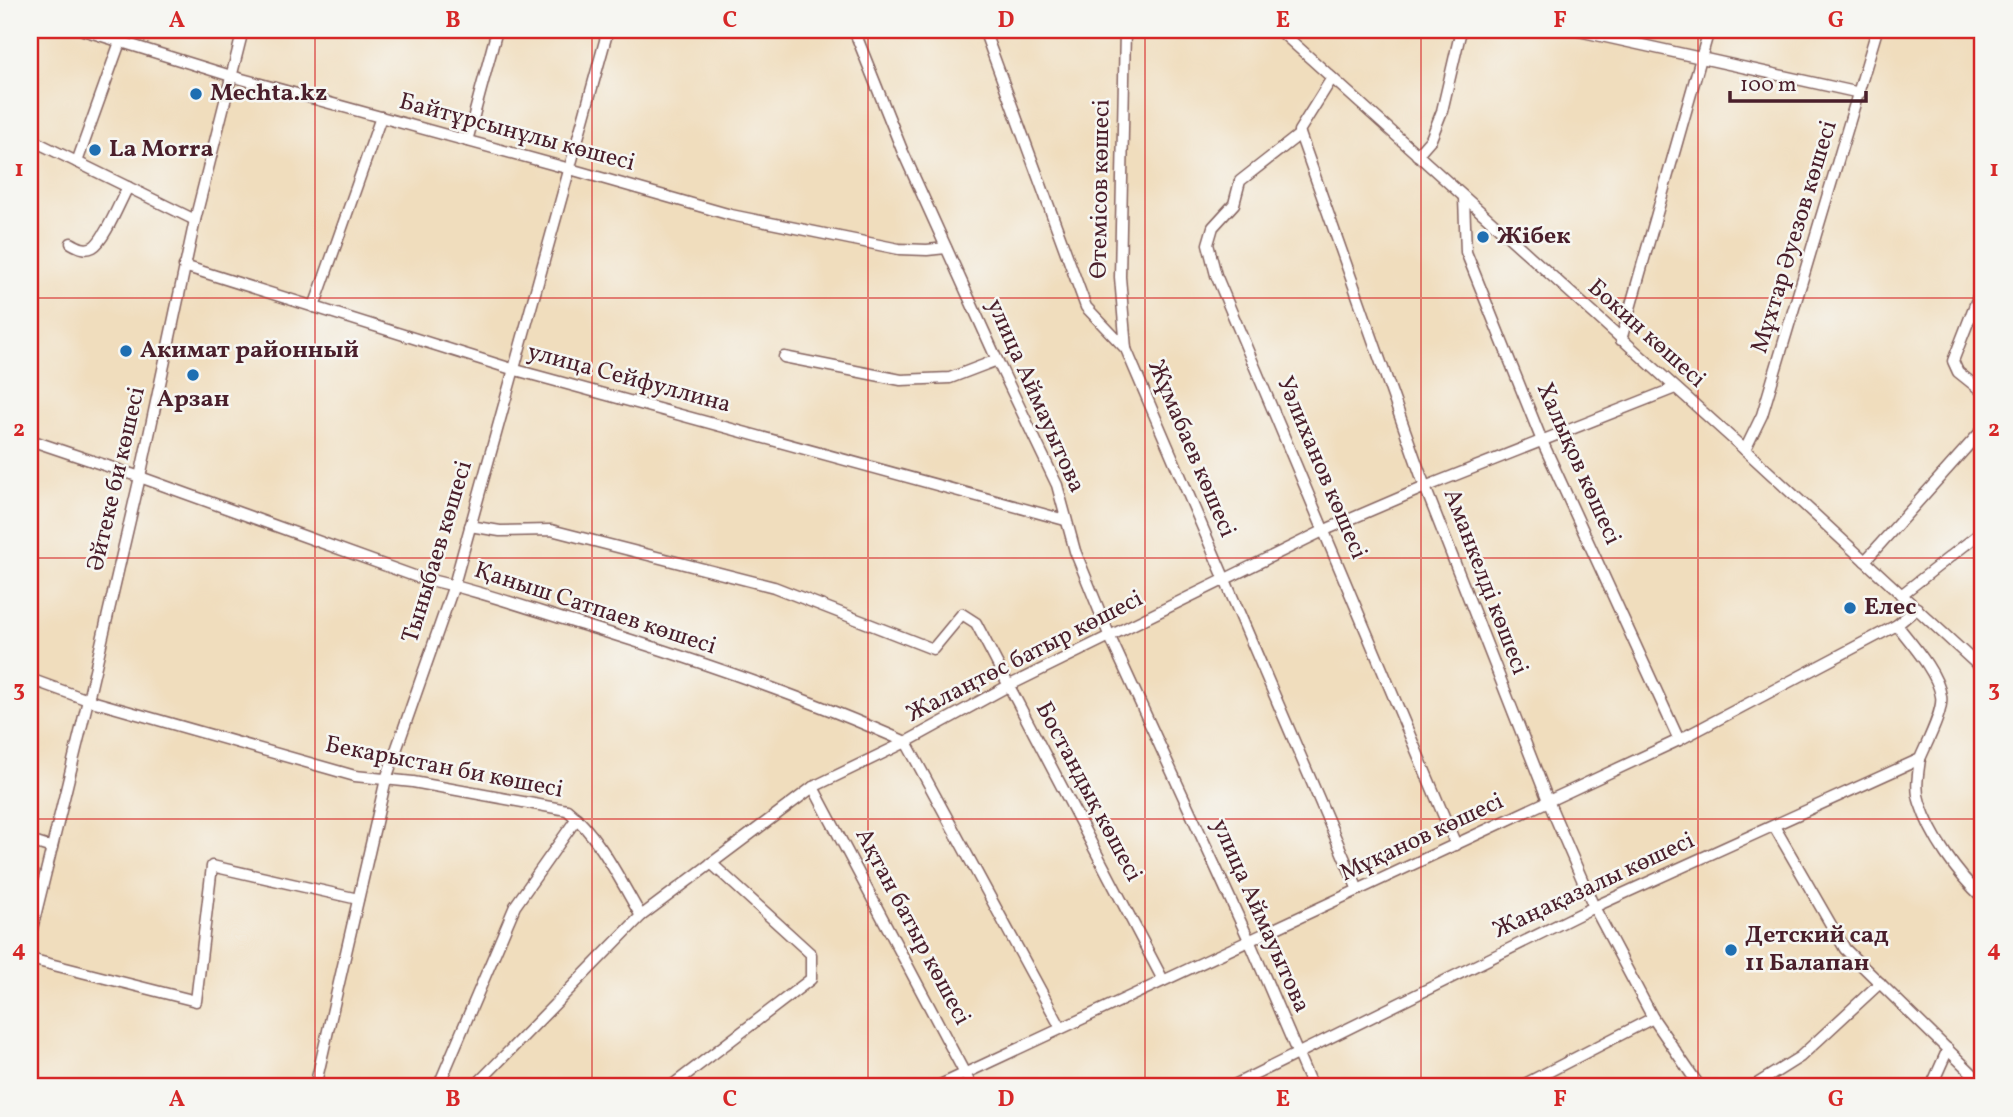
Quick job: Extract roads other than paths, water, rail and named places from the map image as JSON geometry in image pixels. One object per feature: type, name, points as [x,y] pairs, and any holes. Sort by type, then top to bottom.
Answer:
[{"type":"street","name":"Байтұрсынұлы көшесі","points":[[83,30],[231,76],[731,215],[899,249],[946,248]]},
{"type":"street","name":"Әйтеке би көшесі","points":[[30,937],[140,477],[184,266],[243,30]]},
{"type":"street","points":[[467,141],[497,30]]},
{"type":"street","name":"Тыныбаев көшесі","points":[[315,1087],[386,779],[454,585],[608,30]]},
{"type":"street","name":"улица Аймауытова","points":[[854,30],[902,150],[1057,485],[1074,551],[1110,637],[1249,940],[1312,1087]]},
{"type":"street","name":"Жұмабаев көшесі","points":[[984,30],[1086,307],[1126,349],[1358,890]]},
{"type":"street","name":"Өтемісов көшесі","points":[[1125,30],[1120,278],[1126,349]]},
{"type":"street","name":"Бокин көшесі","points":[[1279,30],[1745,450],[1983,670]]},
{"type":"street","points":[[1417,155],[1431,139],[1442,111],[1461,30]]},
{"type":"street","points":[[1574,30],[1860,93]]},
{"type":"street","points":[[1621,340],[1709,30]]},
{"type":"street","name":"Мұхтар Әуезов көшесі","points":[[1745,450],[1762,415],[1878,30]]},
{"type":"street","points":[[78,162],[120,41]]},
{"type":"street","points":[[1300,134],[1299,131],[1332,78]]},
{"type":"street","points":[[314,306],[381,117]]},
{"type":"street","name":"Аманкелді көшесі","points":[[1300,134],[1425,487],[1549,803],[1594,906],[1653,1018],[1700,1087]]},
{"type":"street","name":"Уәлиханов көшесі","points":[[1300,134],[1240,181],[1234,204],[1213,226],[1208,244],[1216,275],[1457,845]]},
{"type":"street","points":[[30,139],[195,220]]},
{"type":"street","points":[[71,243],[81,248],[91,248],[100,241],[128,187]]},
{"type":"street","name":"Халықов көшесі","points":[[1464,198],[1466,252],[1542,441],[1679,740]]},
{"type":"street","name":"улица Сейфуллина","points":[[184,266],[512,369],[1065,520]]},
{"type":"street","points":[[1983,284],[1953,361],[1958,372],[1983,392]]},
{"type":"street","points":[[784,357],[901,380],[950,378],[997,360]]},
{"type":"street","name":"Жалаңтөс батыр көшесі","points":[[474,1087],[641,915],[813,787],[906,742],[1008,686],[1325,530],[1425,487],[1675,388]]},
{"type":"street","points":[[1865,561],[1983,429]]},
{"type":"street","name":"Қаныш Сатпаев көшесі","points":[[30,440],[140,477],[416,578],[454,585],[645,644],[858,720],[906,742]]},
{"type":"street","name":"Бостандық көшесі","points":[[470,526],[500,531],[551,530],[774,587],[933,649],[962,614],[976,623],[1163,980]]},
{"type":"street","points":[[1901,595],[1983,531]]},
{"type":"street","name":"Мұқанов көшесі","points":[[936,1087],[1679,740],[1896,625],[1917,608]]},
{"type":"street","points":[[1896,625],[1936,681],[1941,697],[1940,708],[1920,759],[1917,781],[1919,802],[1937,840],[1971,887],[1983,898]]},
{"type":"street","name":"Бекарыстан би көшесі","points":[[30,679],[88,700],[355,776],[413,782],[567,810],[577,818],[605,856],[641,915]]},
{"type":"street","points":[[906,742],[1061,1028]]},
{"type":"street","name":"Жаңақазалы көшесі","points":[[1230,1087],[1594,906],[1920,759]]},
{"type":"street","name":"Ақтан батыр көшесі","points":[[813,787],[972,1087]]},
{"type":"street","points":[[438,1087],[515,906],[577,818]]},
{"type":"street","points":[[1774,826],[1845,949],[1983,1084]]},
{"type":"street","points":[[30,841],[52,848]]},
{"type":"street","points":[[670,1087],[811,979],[811,954],[711,863]]},
{"type":"street","points":[[30,959],[196,1000],[212,866],[358,899]]},
{"type":"street","points":[[1752,1087],[1800,1057],[1880,983]]},
{"type":"street","points":[[1520,1087],[1653,1018]]},
{"type":"street","points":[[1931,1087],[1948,1049]]},
{"type":"place","name":"Mechta.kz","points":[[196,94]]},
{"type":"place","name":"La Morra","points":[[95,150]]},
{"type":"place","name":"Жібек","points":[[1483,237]]},
{"type":"place","name":"Акимат районный","points":[[126,351]]},
{"type":"place","name":"Арзан","points":[[193,375]]},
{"type":"place","name":"Елес","points":[[1850,608]]},
{"type":"place","name":"Детский сад 11 Балапан","points":[[1731,950]]}]
